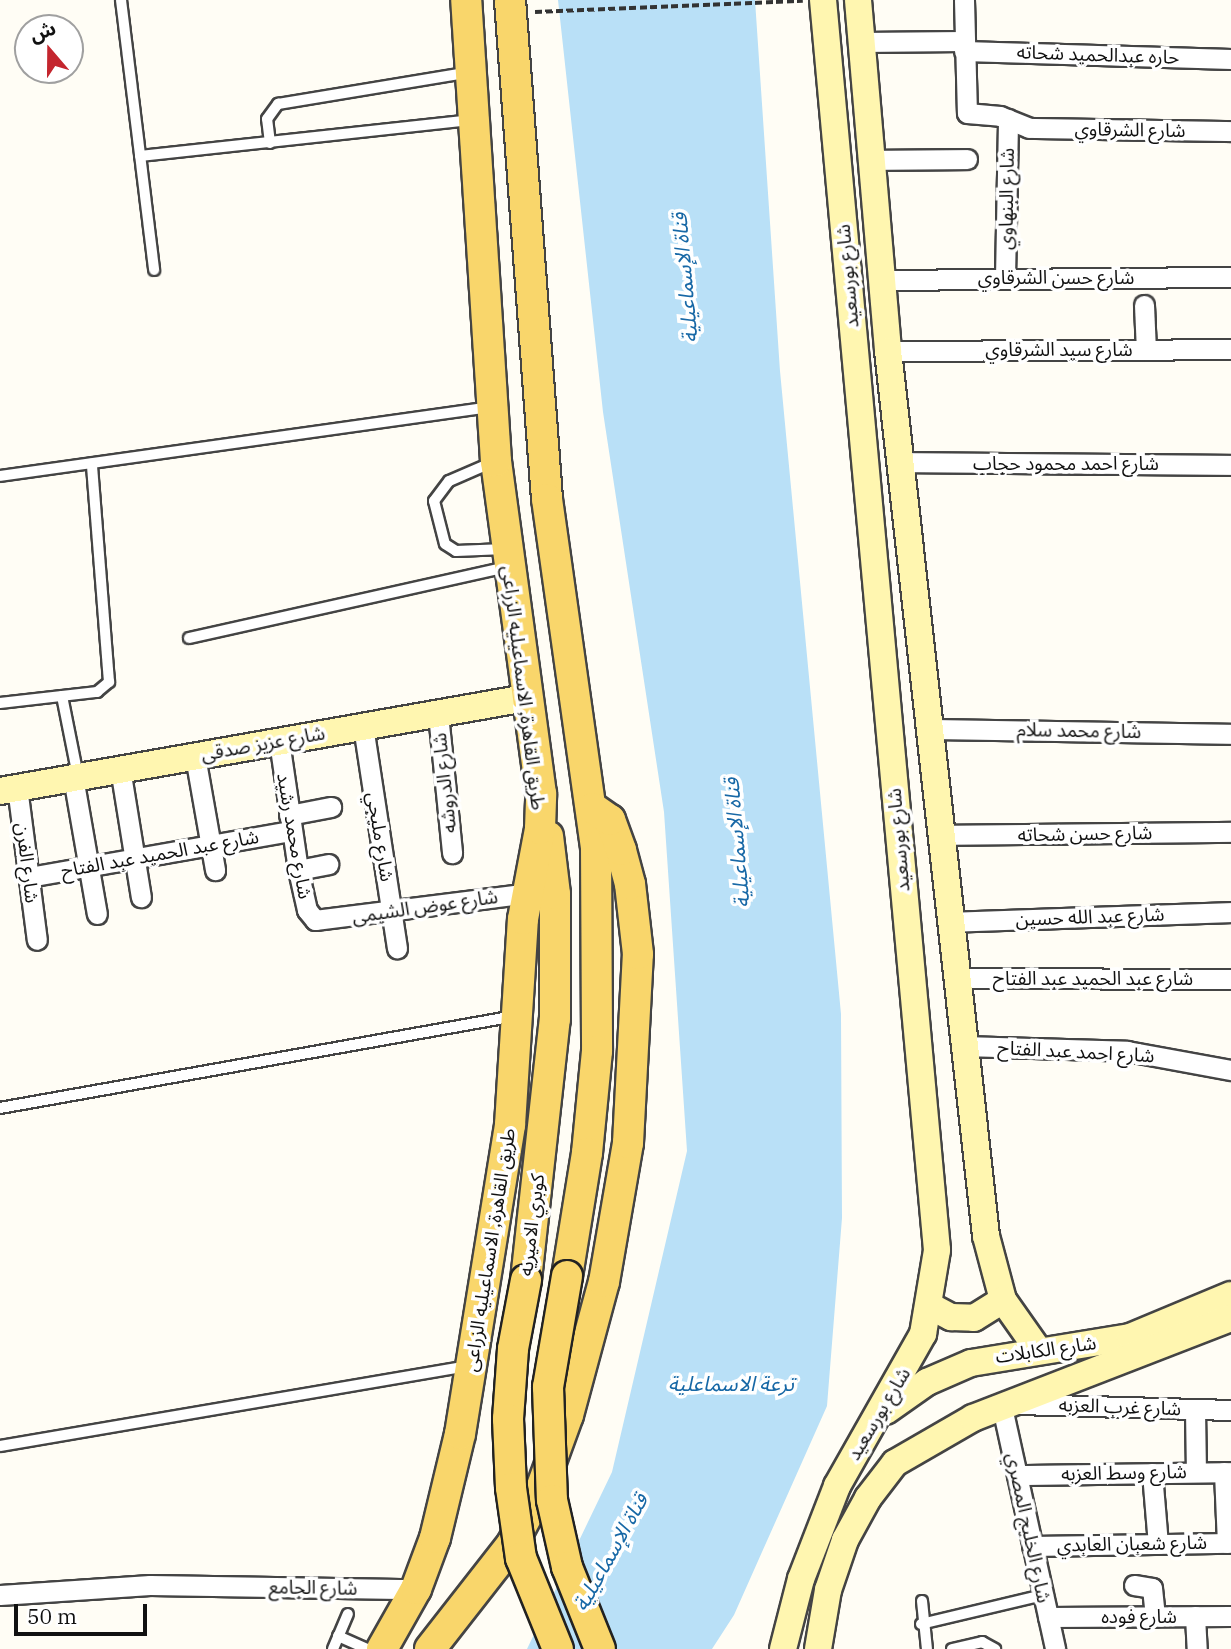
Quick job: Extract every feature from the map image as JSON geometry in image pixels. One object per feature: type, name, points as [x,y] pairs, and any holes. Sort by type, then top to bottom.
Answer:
[{"type":"main road","name":"طريق القاهرة, الاسماعيليه الزراعى","points":[[382,1649],[416,1589],[449,1486],[472,1365],[508,1137],[528,893],[541,794],[506,558],[496,461],[466,0]]},
{"type":"main road","points":[[510,0],[545,464],[593,808],[600,949],[597,1051],[587,1153],[548,1387],[550,1476],[567,1567],[600,1649]]},
{"type":"main road","name":"شارع بورسعيد","points":[[783,1649],[824,1515],[872,1424],[910,1363],[930,1306],[936,1225],[823,0]]},
{"type":"main road","name":"شارع بورسعيد","points":[[858,0],[888,351],[927,729],[985,1236],[1003,1300],[1039,1351]]},
{"type":"main road","points":[[494,407],[522,409],[540,402]]},
{"type":"main road","points":[[496,461],[521,456],[545,464]]},
{"type":"main road","name":"شارع عزيز صدقى","points":[[9,789],[526,698]]},
{"type":"main road","name":"كوبري الاميريه","points":[[541,794],[555,894],[555,1019],[509,1405],[511,1489],[521,1558],[558,1649]]},
{"type":"main road","points":[[430,1649],[470,1604],[518,1533],[541,1489],[568,1415],[604,1282],[622,1183],[636,1042],[636,919],[614,829],[604,814],[593,808]]},
{"type":"main road","name":"شارع الكابلات","points":[[872,1424],[908,1394],[948,1371],[993,1357],[1129,1337],[1231,1295]]},
{"type":"main road","points":[[930,1306],[951,1317],[974,1318],[1003,1300]]},
{"type":"main road","name":"شارع الكابلات","points":[[818,1649],[835,1564],[857,1517],[895,1463],[925,1443],[1006,1406],[1231,1318]]},
{"type":"street","points":[[964,0],[965,111],[1009,119]]},
{"type":"street","name":"حاره عبدالحميد شحاته","points":[[861,42],[1231,59]]},
{"type":"street","name":"شارع الشرقاوي","points":[[1009,119],[1029,128],[1231,131]]},
{"type":"street","name":"شارع البنهاوي","points":[[1005,278],[1009,119]]},
{"type":"street","points":[[871,160],[967,159]]},
{"type":"street","name":"شارع حسن الشرقاوي","points":[[881,279],[1231,276]]},
{"type":"street","points":[[1144,305],[1146,350]]},
{"type":"street","name":"شارع سيد الشرقاوي","points":[[888,351],[1231,349]]},
{"type":"street","name":"شارع احمد محمود حجاب","points":[[900,462],[1231,465]]},
{"type":"street","name":"شارع الدروشه","points":[[438,714],[453,853]]},
{"type":"street","name":"شارع مليجي","points":[[363,726],[397,948]]},
{"type":"street","name":"شارع محمد سلام","points":[[927,729],[1231,734]]},
{"type":"street","name":"شارع محمد رشيد","points":[[279,741],[298,870],[309,916],[322,921]]},
{"type":"street","points":[[195,756],[215,870]]},
{"type":"street","points":[[120,768],[141,897]]},
{"type":"street","points":[[75,776],[97,914]]},
{"type":"street","name":"شارع الفرن","points":[[9,789],[29,877],[37,940]]},
{"type":"street","name":"شارع عبد الحميد عبد الفتاح","points":[[29,877],[211,845],[290,823],[331,807]]},
{"type":"street","name":"شارع حسن شحاته","points":[[939,835],[1231,832]]},
{"type":"street","points":[[298,870],[328,864]]},
{"type":"street","name":"شارع عوض الشيمى","points":[[322,921],[528,893]]},
{"type":"street","name":"شارع عبد الله حسين","points":[[949,922],[1231,912]]},
{"type":"street","name":"شارع عبد الحميد عبد الفتاح","points":[[955,978],[1231,979]]},
{"type":"street","name":"شارع احمد عبد الفتاح","points":[[963,1046],[1127,1051],[1231,1070]]},
{"type":"street","name":"شارع غرب العزبه","points":[[1006,1406],[1231,1410]]},
{"type":"street","name":"شارع الخليج المصري","points":[[1006,1406],[1017,1475],[1055,1649]]},
{"type":"street","points":[[1195,1410],[1196,1472]]},
{"type":"street","points":[[1227,1472],[1229,1543]]},
{"type":"street","name":"شارع وسط العزبه","points":[[1017,1475],[1227,1472]]},
{"type":"street","points":[[1152,1473],[1158,1544]]},
{"type":"street","name":"شارع شعبان العابدي","points":[[1032,1545],[1229,1543]]},
{"type":"street","points":[[1134,1584],[1152,1588],[1154,1617]]},
{"type":"street","name":"شارع الجامع","points":[[0,1595],[150,1585],[416,1589]]},
{"type":"street","points":[[1195,1616],[1197,1649]]},
{"type":"street","name":"شارع فوده","points":[[1048,1617],[1231,1616]]},
{"type":"lane","points":[[121,0],[154,270]]},
{"type":"lane","points":[[270,143],[267,119],[278,104],[470,72]]},
{"type":"lane","points":[[140,156],[474,120]]},
{"type":"lane","points":[[0,476],[494,407]]},
{"type":"lane","points":[[496,461],[449,481],[434,501],[445,544],[456,551],[506,558]]},
{"type":"lane","points":[[0,703],[102,690],[110,677],[92,464]]},
{"type":"lane","points":[[189,638],[506,558]]},
{"type":"lane","points":[[62,696],[75,776]]},
{"type":"lane","points":[[0,1108],[519,1015]]},
{"type":"lane","points":[[0,1446],[15,1447],[472,1365]]},
{"type":"lane","points":[[921,1624],[1043,1595]]},
{"type":"lane","points":[[922,1601],[921,1624],[927,1649]]},
{"type":"lane","points":[[333,1649],[348,1614]]},
{"type":"lane","points":[[338,1636],[366,1649]]},
{"type":"lane","points":[[952,1649],[982,1642],[995,1649]]},
{"type":"path","points":[[538,12],[823,0]]},
{"type":"water","name":"ترعة الاسماعلية","points":[[558,0],[755,0],[780,371],[841,1014],[842,1218],[827,1406],[734,1615],[712,1649],[527,1649],[612,1472],[687,1151],[664,812],[603,412]]},
{"type":"water label","name":"قناة الإسماعيلية","points":[[684,278]]},
{"type":"water label","name":"قناة الإسماعيلية","points":[[736,843]]},
{"type":"water label","name":"قناة الإسماعيلية","points":[[610,1552]]}]
